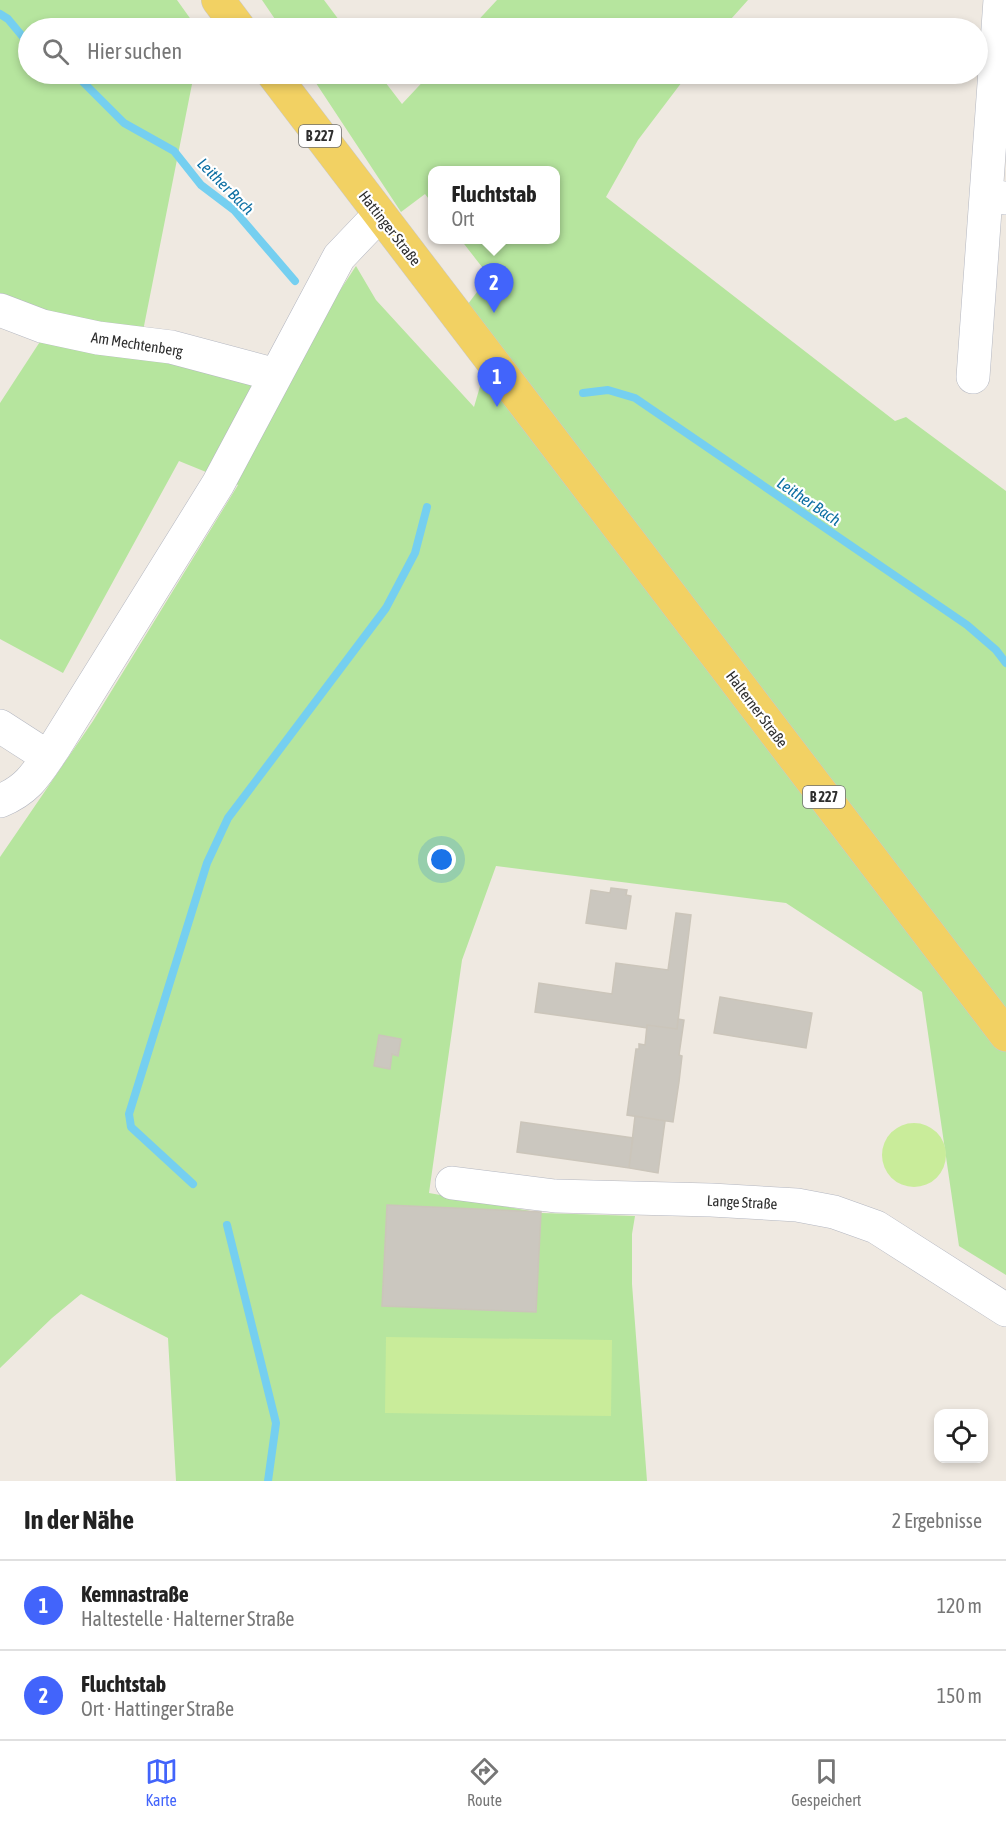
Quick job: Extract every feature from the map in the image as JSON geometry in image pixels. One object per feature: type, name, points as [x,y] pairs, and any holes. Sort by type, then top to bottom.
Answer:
[{"type":"main road","points":[[218,0],[232,18]]},
{"type":"main road","name":"Hattinger Straße","points":[[281,84],[508,382]]},
{"type":"main road","name":"Halterner Straße","points":[[508,382],[1006,1035]]},
{"type":"street","points":[[973,377],[996,197],[1000,0]]},
{"type":"street","points":[[0,827],[8,798],[28,785],[48,757],[218,484],[339,257],[379,215]]},
{"type":"street","name":"Am Mechtenberg","points":[[0,310],[42,326],[98,338],[171,347],[276,375]]},
{"type":"street","points":[[0,726],[48,757]]},
{"type":"street","name":"Lange Straße","points":[[452,1182],[555,1196],[711,1200],[796,1205],[834,1212],[876,1227],[1006,1310]]},
{"type":"green space","points":[[0,0],[177,0],[190,18],[18,18],[18,84],[192,84],[143,331],[285,374],[356,266],[376,300],[474,407],[488,359],[1006,1046],[1006,1275],[959,1246],[922,992],[786,903],[496,866],[462,960],[429,1193],[542,1213],[635,1216],[632,1234],[632,1284],[647,1481],[176,1481],[168,1338],[81,1294],[52,1318],[0,1368],[0,857],[93,721],[238,485],[179,461],[63,673],[0,639],[0,403],[43,337],[0,302]]},
{"type":"green space","points":[[262,0],[324,0],[338,18],[274,18]]},
{"type":"green space","points":[[497,0],[748,0],[732,18],[480,18]]},
{"type":"green space","points":[[317,84],[387,84],[402,104],[421,84],[680,84],[638,140],[606,197],[895,421],[906,417],[1006,491],[1006,1028],[459,316],[489,276],[464,244],[560,244],[560,166],[428,166],[428,198],[425,194],[401,212]]},
{"type":"green space","points":[[914,1123],[932,1129],[940,1137],[946,1155],[940,1173],[932,1181],[914,1187],[896,1181],[888,1173],[882,1155],[888,1137],[896,1129]]},
{"type":"green space","points":[[386,1337],[612,1340],[611,1416],[385,1413]]},
{"type":"building","points":[[611,888],[627,890],[626,895],[631,896],[626,929],[586,923],[591,890],[610,893]]},
{"type":"building","points":[[676,913],[691,915],[677,1029],[647,1025],[647,1028],[535,1012],[539,983],[612,994],[616,963],[668,970]]},
{"type":"building","points":[[720,997],[812,1013],[806,1048],[714,1033]]},
{"type":"building","points":[[678,1019],[684,1020],[679,1055],[682,1056],[673,1122],[627,1115],[636,1049],[639,1049],[639,1044],[645,1045],[647,1025],[677,1029]]},
{"type":"building","points":[[379,1035],[401,1039],[398,1056],[392,1054],[390,1069],[374,1066]]},
{"type":"building","points":[[635,1116],[665,1121],[658,1173],[629,1168]]},
{"type":"building","points":[[521,1122],[633,1138],[629,1168],[517,1152]]},
{"type":"building","points":[[387,1205],[541,1212],[536,1312],[382,1306]]},
{"type":"waterway","name":"Leither Bach","points":[[0,14],[8,19],[18,31]]},
{"type":"waterway","name":"Leither Bach","points":[[85,84],[124,123],[174,151],[201,185],[234,210],[295,281]]},
{"type":"waterway","name":"Leither Bach","points":[[583,393],[608,390],[635,398],[967,625],[996,650],[1006,663]]},
{"type":"waterway","points":[[193,1184],[131,1127],[129,1114],[207,863],[228,818],[386,608],[415,553],[427,507]]},
{"type":"waterway","points":[[227,1225],[276,1423],[268,1481]]},
{"type":"place","name":"Fluchtstab","points":[[494,313]]},
{"type":"place","name":"Kemnastraße","points":[[497,407]]}]
